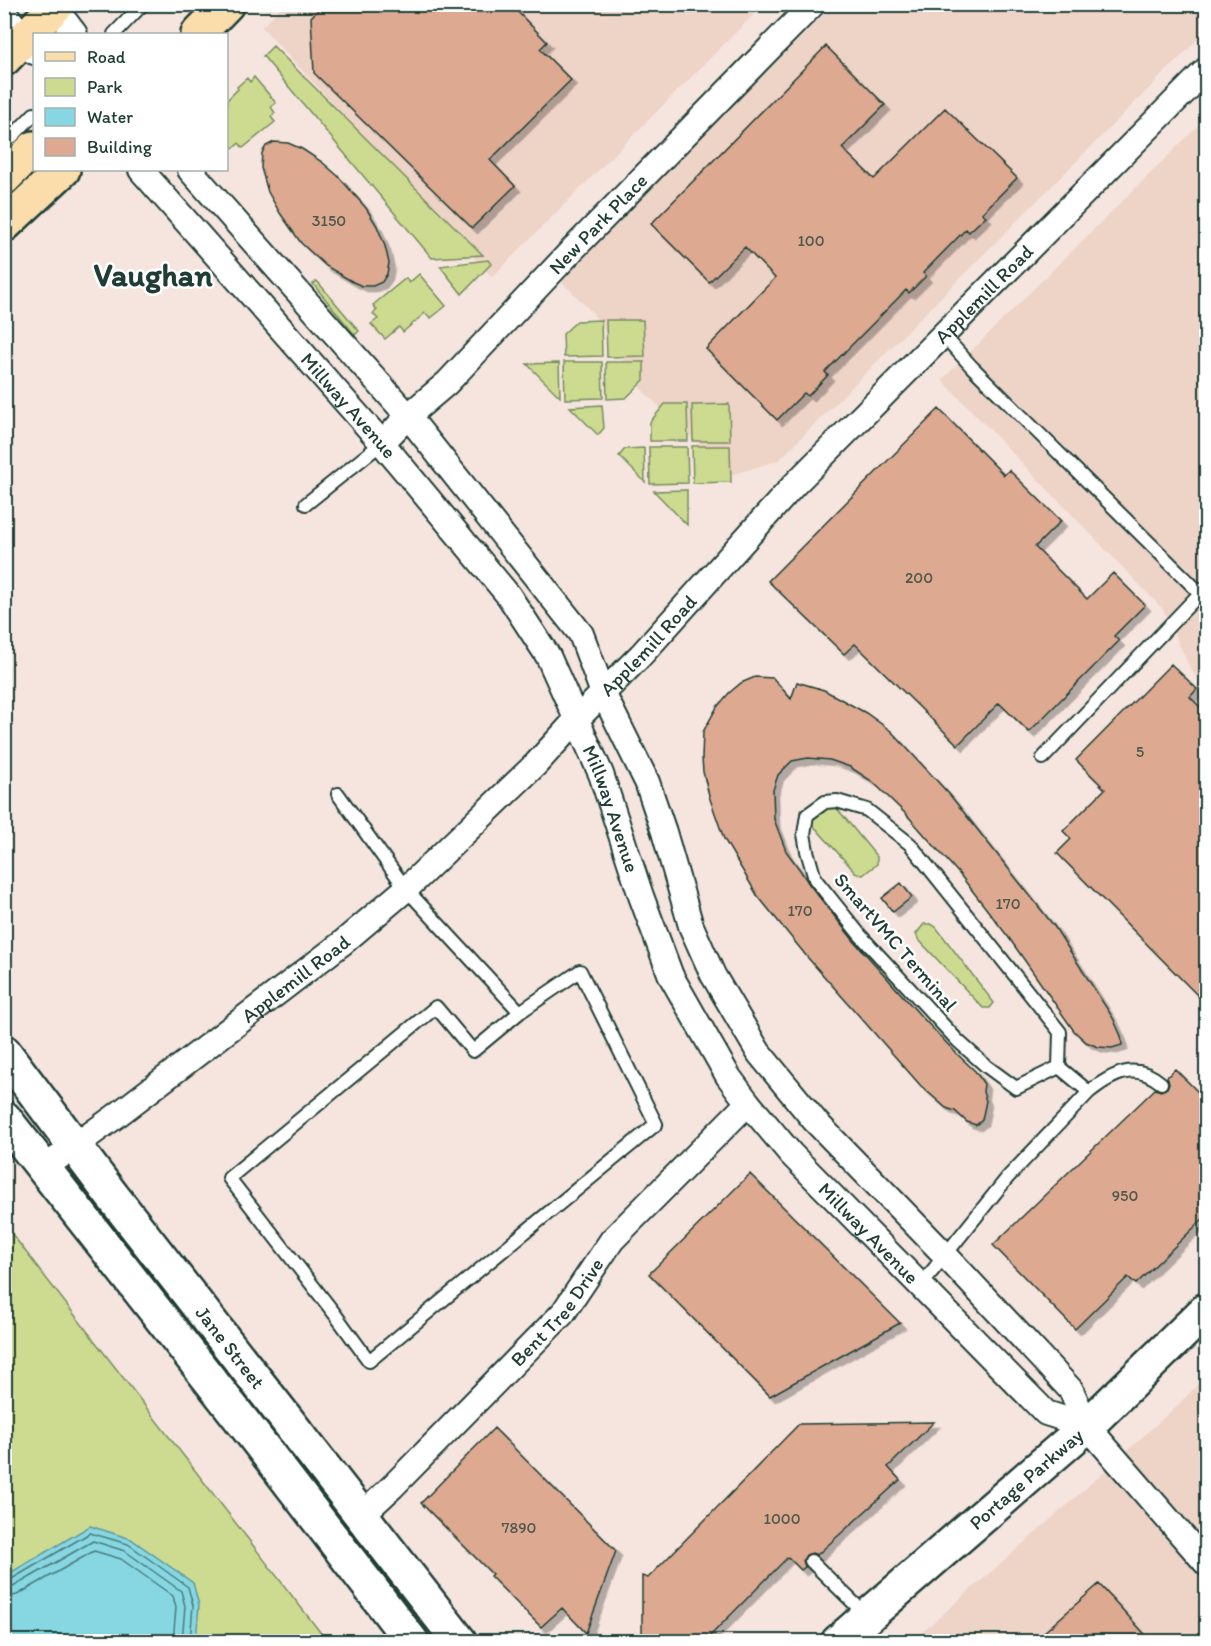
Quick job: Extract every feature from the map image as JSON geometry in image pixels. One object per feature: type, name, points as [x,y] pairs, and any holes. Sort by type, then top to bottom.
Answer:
[{"type":"main road","points":[[199,33],[227,4]]},
{"type":"main road","points":[[34,33],[55,6]]},
{"type":"main road","points":[[21,50],[33,34]]},
{"type":"main road","points":[[4,178],[33,149]]},
{"type":"main road","points":[[4,225],[62,171]]},
{"type":"main road","name":"Jane Street","points":[[4,1052],[459,1641]]},
{"type":"main road","name":"Jane Street","points":[[4,1118],[412,1641]]},
{"type":"main road","name":"Portage Parkway","points":[[838,1641],[1087,1426],[1206,1310]]},
{"type":"street","name":"New Park Place","points":[[382,443],[408,416],[447,383],[575,247],[813,4]]},
{"type":"street","points":[[55,6],[74,33]]},
{"type":"street","points":[[4,12],[21,50]]},
{"type":"street","name":"Applemill Road","points":[[44,1168],[341,944],[406,889],[536,764],[641,655],[794,485],[1206,70]]},
{"type":"street","name":"Millway Avenue","points":[[142,171],[382,443],[509,596],[548,656],[601,774],[641,896],[671,976],[728,1076],[748,1103],[791,1154],[864,1230],[1046,1413],[1087,1426]]},
{"type":"street","name":"Millway Avenue","points":[[191,171],[408,416],[580,634],[603,693],[647,782],[664,832],[690,926],[713,975],[759,1053],[814,1121],[945,1255],[1071,1390],[1087,1426],[1206,1563]]},
{"type":"street","name":"Bent Tree Drive","points":[[362,1515],[563,1312],[612,1240],[748,1103]]},
{"type":"lane","points":[[115,33],[143,4]]},
{"type":"lane","points":[[4,145],[33,115]]},
{"type":"lane","points":[[943,334],[972,367],[1204,592],[1043,758]]},
{"type":"lane","points":[[306,504],[382,443]]},
{"type":"lane","points":[[338,794],[406,889],[520,1012]]},
{"type":"lane","name":"SmartVMC Terminal","points":[[837,801],[867,810],[910,844],[1060,1032],[1059,1067],[1016,1088],[958,1041],[860,935],[814,879],[804,834],[807,815],[825,802],[837,801]]},
{"type":"lane","points":[[580,971],[656,1124],[369,1361],[229,1178],[436,1007],[473,1051],[520,1012],[580,971]]},
{"type":"lane","points":[[1059,1067],[1089,1092]]},
{"type":"lane","points":[[921,1286],[1008,1177],[1089,1092],[1106,1079],[1129,1071],[1143,1071],[1161,1083]]},
{"type":"lane","points":[[811,1561],[867,1616]]},
{"type":"shaded area","points":[[284,4],[763,5],[492,277],[262,27]]},
{"type":"shaded area","points":[[833,5],[1206,5],[1206,31],[779,460],[731,475],[642,390],[593,313],[559,279]]},
{"type":"shaded area","points":[[1206,118],[1206,686],[1191,670],[1163,609],[942,380]]},
{"type":"shaded area","points":[[1206,1376],[1206,1641],[911,1642],[1066,1506],[1180,1403]]},
{"type":"green space","points":[[273,46],[483,255],[432,258],[263,56]]},
{"type":"green space","points":[[254,77],[276,103],[271,107],[275,113],[271,117],[275,122],[243,148],[239,143],[234,148],[228,144],[228,99],[247,78],[250,82]]},
{"type":"green space","points":[[488,260],[491,264],[462,294],[440,266]]},
{"type":"green space","points":[[419,274],[446,306],[431,318],[425,313],[403,332],[399,327],[385,339],[371,324],[378,319],[373,314],[377,310],[373,305],[406,278],[409,283]]},
{"type":"green space","points":[[317,281],[359,331],[355,335],[313,284]]},
{"type":"green space","points":[[601,320],[602,356],[564,357],[563,334],[577,321]]},
{"type":"green space","points":[[606,320],[643,320],[645,356],[607,357]]},
{"type":"green space","points":[[564,362],[602,362],[603,398],[565,399]]},
{"type":"green space","points":[[606,362],[644,362],[644,380],[626,398],[607,399]]},
{"type":"green space","points":[[559,363],[560,397],[527,364]]},
{"type":"green space","points":[[665,404],[687,404],[688,441],[650,441],[650,422]]},
{"type":"green space","points":[[729,404],[730,441],[693,441],[692,405]]},
{"type":"green space","points":[[602,405],[604,428],[598,435],[570,407]]},
{"type":"green space","points":[[692,446],[730,446],[731,482],[693,483]]},
{"type":"green space","points":[[649,447],[687,447],[688,483],[650,484]]},
{"type":"green space","points":[[644,448],[645,482],[619,456],[625,449]]},
{"type":"green space","points":[[687,490],[687,525],[654,491]]},
{"type":"green space","points":[[828,805],[835,806],[877,857],[877,864],[863,875],[857,874],[811,823],[812,817]]},
{"type":"green space","points":[[924,924],[936,927],[994,1003],[990,1008],[983,1008],[918,939],[916,934]]},
{"type":"green space","points":[[5,1225],[327,1641],[4,1641]]},
{"type":"water","points":[[90,1526],[131,1539],[193,1583],[199,1605],[196,1641],[5,1641],[5,1576]]},
{"type":"building","points":[[324,4],[510,4],[547,42],[540,49],[571,80],[490,160],[515,186],[472,228],[314,73],[311,17]]},
{"type":"building","points":[[826,46],[885,105],[842,148],[874,179],[945,108],[1017,178],[982,213],[986,216],[969,232],[966,229],[923,273],[926,276],[909,293],[906,290],[825,372],[828,375],[808,396],[804,393],[777,420],[706,349],[775,278],[745,247],[709,282],[651,224]]},
{"type":"building","points":[[274,142],[288,143],[322,162],[338,176],[366,208],[377,226],[389,263],[387,274],[382,282],[373,286],[362,286],[353,282],[326,266],[301,243],[268,192],[261,168],[262,153],[266,146]]},
{"type":"building","points":[[939,409],[1004,475],[1009,470],[1061,521],[1035,547],[1087,599],[1113,573],[1145,605],[1114,636],[1119,641],[1029,732],[999,703],[958,745],[855,644],[844,654],[768,581]]},
{"type":"building","points":[[1171,664],[1197,689],[1190,697],[1206,713],[1206,1004],[1057,853],[1071,839],[1063,831],[1105,789],[1076,760]]},
{"type":"building","points":[[755,677],[773,678],[791,699],[797,682],[824,690],[866,713],[891,731],[950,795],[1054,926],[1113,1018],[1121,1036],[1122,1045],[1112,1048],[1098,1047],[1086,1042],[1074,1031],[1009,938],[961,876],[906,814],[873,782],[850,767],[830,760],[808,758],[792,761],[778,775],[773,790],[774,819],[786,851],[854,941],[919,1014],[975,1071],[984,1084],[983,1092],[986,1101],[982,1120],[976,1125],[967,1122],[955,1111],[946,1108],[921,1086],[808,958],[757,895],[724,839],[703,772],[703,732],[717,707],[729,693],[741,683]]},
{"type":"building","points":[[901,883],[912,897],[893,912],[882,898]]},
{"type":"building","points":[[1175,1069],[1206,1100],[1206,1216],[1136,1284],[1128,1277],[1075,1329],[993,1245],[1155,1089],[1161,1091],[1167,1088],[1169,1083],[1167,1077]]},
{"type":"building","points":[[750,1174],[900,1323],[770,1396],[649,1274]]},
{"type":"building","points":[[934,1422],[888,1467],[900,1480],[817,1555],[812,1553],[806,1555],[803,1560],[805,1567],[801,1570],[788,1557],[705,1641],[642,1641],[642,1576],[648,1578],[799,1424]]},
{"type":"building","points":[[494,1428],[616,1551],[586,1633],[562,1608],[541,1627],[421,1503]]},
{"type":"building","points":[[1099,1584],[1151,1641],[1034,1641]]},
{"type":"district","name":"Vaughan","points":[[153,275]]}]
